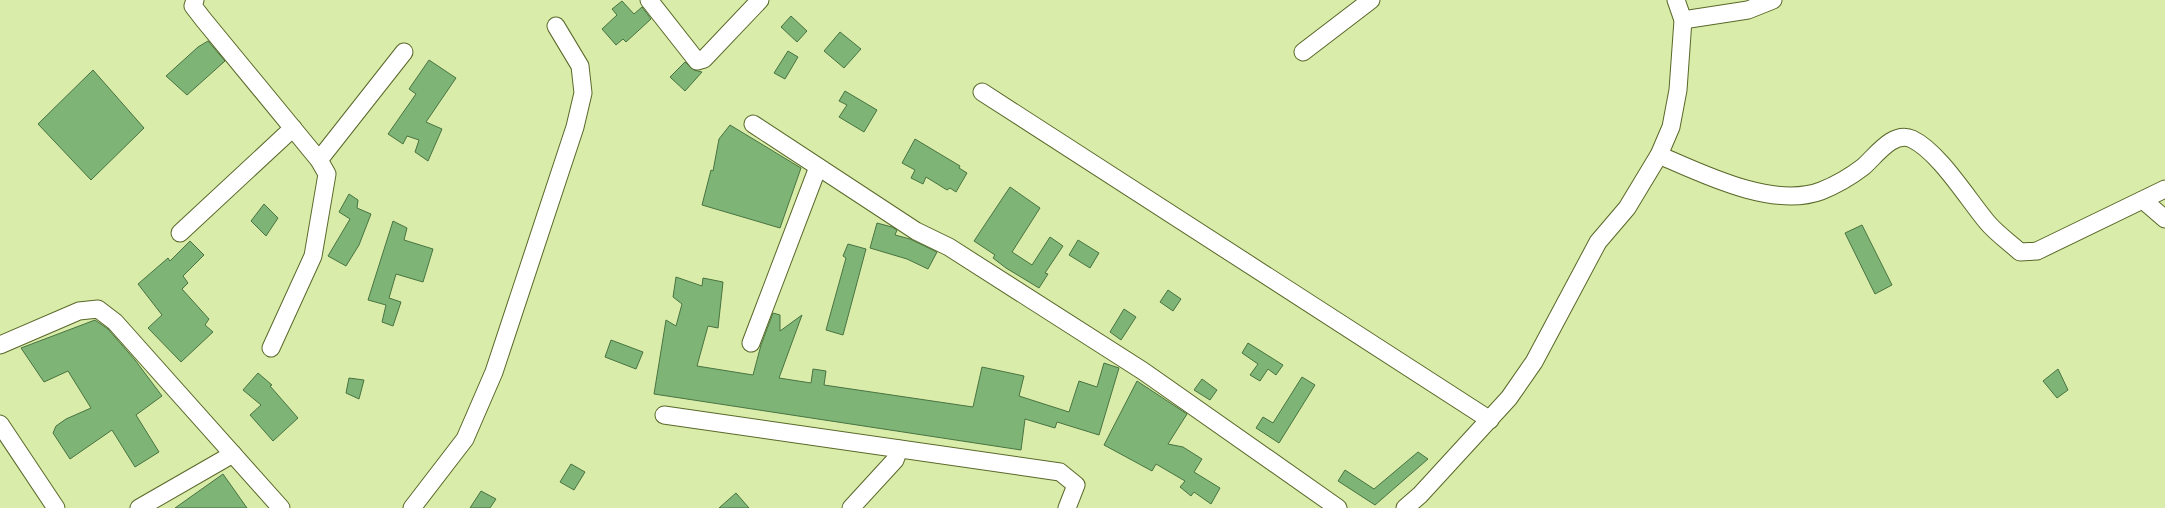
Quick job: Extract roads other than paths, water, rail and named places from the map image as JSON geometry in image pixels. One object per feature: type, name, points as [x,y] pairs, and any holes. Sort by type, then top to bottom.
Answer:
[{"type":"street","points":[[195,0],[194,6],[203,19],[319,160],[327,174],[312,256],[271,348]]},
{"type":"street","points":[[649,0],[697,61],[704,59],[760,0]]},
{"type":"street","points":[[1303,52],[1371,0]]},
{"type":"street","points":[[1405,508],[1420,496],[1509,398],[1534,362],[1598,242],[1626,208],[1659,155],[1671,127],[1678,90],[1683,20],[1676,0]]},
{"type":"street","points":[[1683,20],[1748,10],[1773,0]]},
{"type":"street","points":[[412,508],[465,439],[494,372],[575,127],[583,93],[580,66],[556,26]]},
{"type":"street","points":[[319,160],[404,52]]},
{"type":"street","points":[[982,92],[1490,420]]},
{"type":"street","points":[[753,124],[916,231],[949,247],[1144,371],[1338,508]]},
{"type":"street","points":[[180,233],[292,128]]},
{"type":"street","points":[[1659,155],[1697,172],[1756,192],[1779,197],[1819,192],[1838,184],[1863,167],[1886,145],[1897,138],[1911,138],[1928,149],[1988,223],[2020,252],[2037,252],[2165,189]]},
{"type":"street","points":[[751,344],[818,167]]},
{"type":"street","points":[[2143,200],[2165,219]]},
{"type":"street","points":[[0,345],[78,311],[98,309],[115,322],[281,508]]},
{"type":"street","points":[[664,416],[1060,472],[1076,485],[1067,508]]},
{"type":"street","points":[[0,424],[56,508]]},
{"type":"street","points":[[851,508],[895,460],[899,449]]},
{"type":"street","points":[[139,508],[233,454]]}]
